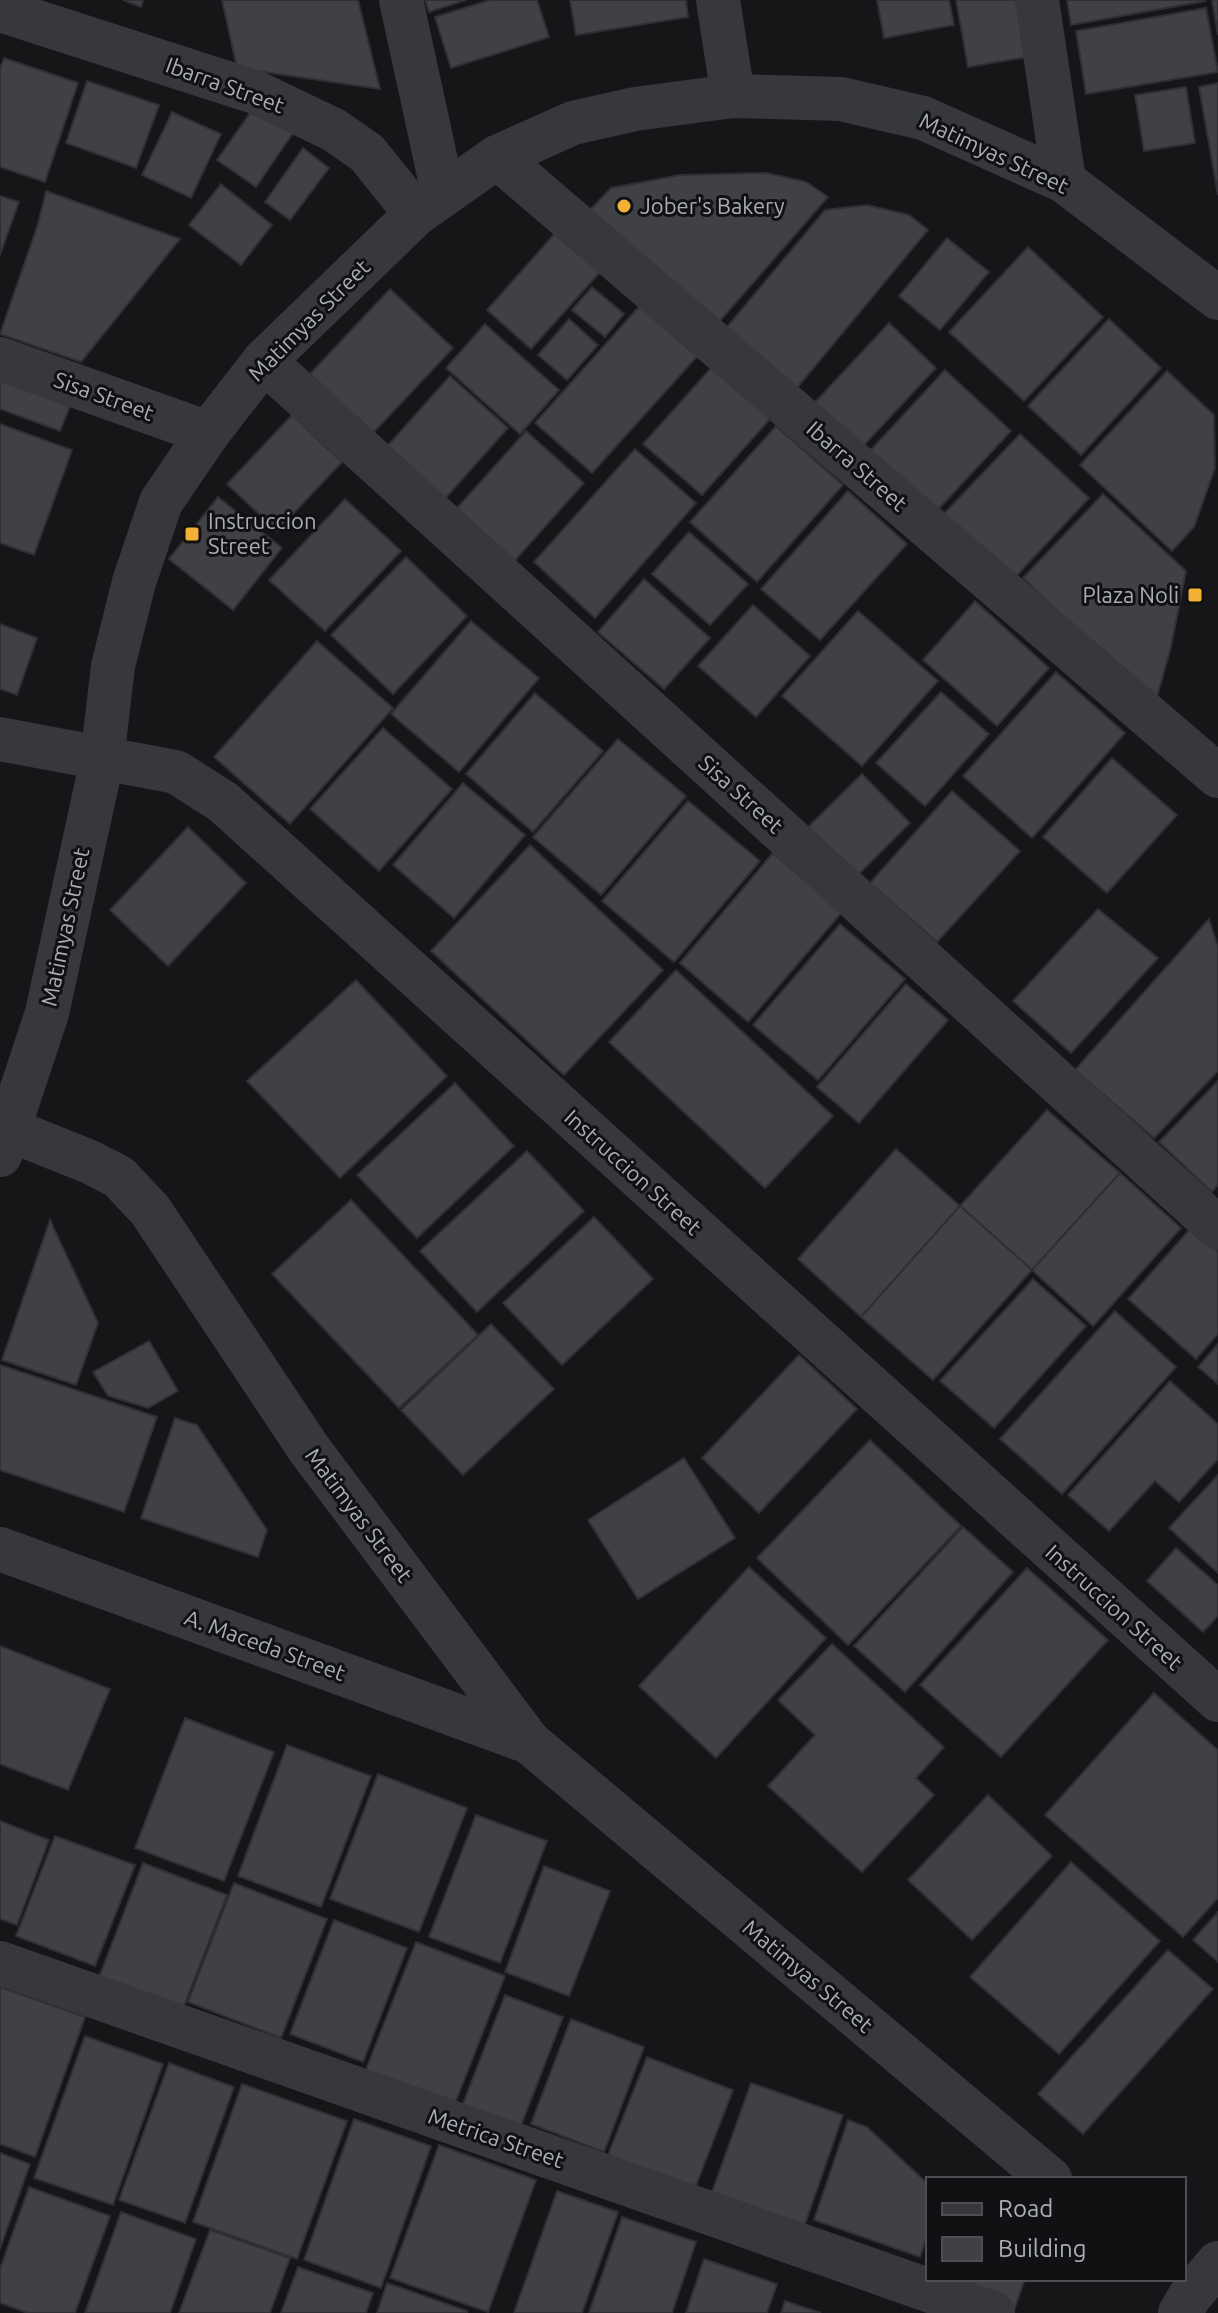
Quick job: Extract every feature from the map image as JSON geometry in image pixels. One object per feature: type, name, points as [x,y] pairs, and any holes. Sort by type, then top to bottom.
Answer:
[{"type":"street","points":[[401,0],[430,204]]},
{"type":"street","points":[[718,0],[733,96]]},
{"type":"street","points":[[1037,0],[1064,181]]},
{"type":"street","name":"Ibarra Street","points":[[0,10],[255,92],[334,130],[430,204]]},
{"type":"street","name":"Matimyas Street","points":[[1048,2177],[529,1742],[309,1449],[150,1210],[119,1177],[90,1162],[3,1137],[47,1013],[102,760],[113,666],[134,582],[161,502],[208,433],[264,361],[430,204],[497,157],[573,123],[635,109],[733,96],[841,99],[923,118],[1064,181],[1218,298]]},
{"type":"street","name":"Ibarra Street","points":[[497,157],[1218,776]]},
{"type":"street","name":"Sisa Street","points":[[0,359],[208,433]]},
{"type":"street","name":"Sisa Street","points":[[264,361],[1218,1228]]},
{"type":"street","name":"Instruccion Street","points":[[0,739],[176,772],[223,802],[1218,1700]]},
{"type":"street","name":"A. Maceda Street","points":[[0,1549],[529,1742]]},
{"type":"street","name":"Metrica Street","points":[[0,1963],[993,2313]]},
{"type":"street","points":[[1187,2300],[1218,2263]]},
{"type":"building","points":[[123,0],[143,0],[141,7]]},
{"type":"building","points":[[222,0],[358,0],[380,89],[237,68]]},
{"type":"building","points":[[425,0],[466,0],[429,12]]},
{"type":"building","points":[[490,0],[537,0],[549,37],[451,68],[435,17]]},
{"type":"building","points":[[570,0],[686,0],[688,17],[576,35]]},
{"type":"building","points":[[877,0],[949,0],[954,25],[884,38]]},
{"type":"building","points":[[956,0],[1023,0],[1033,56],[968,67]]},
{"type":"building","points":[[1067,0],[1204,0],[1205,1],[1071,25]]},
{"type":"building","points":[[1212,0],[1218,0],[1218,35]]},
{"type":"building","points":[[1206,8],[1218,72],[1086,94],[1076,31]]},
{"type":"building","points":[[4,58],[78,83],[45,182],[0,167],[0,69]]},
{"type":"building","points":[[87,81],[159,105],[136,168],[66,143]]},
{"type":"building","points":[[1218,83],[1218,195],[1199,87]]},
{"type":"building","points":[[1186,87],[1195,143],[1144,151],[1135,95]]},
{"type":"building","points":[[255,106],[293,133],[256,187],[217,160]]},
{"type":"building","points":[[172,112],[221,134],[191,198],[142,175]]},
{"type":"building","points":[[303,148],[329,168],[290,220],[265,202]]},
{"type":"building","points":[[767,173],[806,182],[828,197],[719,322],[588,212],[611,188],[680,175]]},
{"type":"building","points":[[221,184],[272,225],[241,265],[189,225]]},
{"type":"building","points":[[46,191],[180,239],[81,362],[0,334],[38,224]]},
{"type":"building","points":[[0,196],[19,202],[0,255]]},
{"type":"building","points":[[867,205],[909,215],[928,230],[792,394],[721,334],[825,210]]},
{"type":"building","points":[[557,231],[601,271],[531,349],[487,310]]},
{"type":"building","points":[[947,238],[989,272],[940,330],[899,296]]},
{"type":"building","points":[[1028,247],[1103,317],[1024,401],[949,332]]},
{"type":"building","points":[[592,287],[624,314],[605,337],[572,310]]},
{"type":"building","points":[[390,289],[453,348],[373,433],[310,374]]},
{"type":"building","points":[[645,300],[702,351],[592,473],[535,423]]},
{"type":"building","points":[[569,319],[598,345],[567,380],[538,355]]},
{"type":"building","points":[[1109,319],[1161,368],[1081,455],[1028,406]]},
{"type":"building","points":[[889,323],[936,368],[851,459],[804,414]]},
{"type":"building","points":[[485,324],[559,390],[520,434],[446,368]]},
{"type":"building","points":[[720,358],[778,410],[702,495],[643,444]]},
{"type":"building","points":[[945,370],[1011,431],[933,515],[868,453]]},
{"type":"building","points":[[1167,371],[1214,415],[1215,468],[1194,527],[1172,551],[1080,465]]},
{"type":"building","points":[[450,376],[508,428],[441,503],[383,451]]},
{"type":"building","points":[[0,380],[70,406],[60,431],[0,409]]},
{"type":"building","points":[[292,415],[342,462],[277,531],[227,484]]},
{"type":"building","points":[[0,424],[72,450],[34,555],[0,543]]},
{"type":"building","points":[[776,426],[843,485],[757,582],[690,522]]},
{"type":"building","points":[[526,431],[584,483],[508,568],[450,516]]},
{"type":"building","points":[[1020,434],[1089,498],[1007,586],[938,520]]},
{"type":"building","points":[[635,449],[696,503],[595,618],[534,562]]},
{"type":"building","points":[[848,491],[907,544],[820,640],[761,589]]},
{"type":"building","points":[[1103,494],[1186,571],[1171,647],[1155,704],[1023,578]]},
{"type":"building","points":[[218,497],[282,548],[233,610],[169,559]]},
{"type":"building","points":[[345,499],[401,551],[325,631],[269,580]]},
{"type":"building","points":[[689,532],[748,584],[710,625],[652,574]]},
{"type":"building","points":[[406,557],[467,616],[393,694],[331,635]]},
{"type":"building","points":[[644,579],[710,638],[664,689],[598,632]]},
{"type":"building","points":[[975,601],[1049,668],[997,726],[923,660]]},
{"type":"building","points":[[753,605],[810,656],[756,717],[698,666]]},
{"type":"building","points":[[858,611],[938,681],[862,766],[782,696]]},
{"type":"building","points":[[471,621],[539,678],[459,772],[391,714]]},
{"type":"building","points":[[0,624],[37,638],[17,695],[0,689]]},
{"type":"building","points":[[317,641],[393,708],[290,824],[214,757]]},
{"type":"building","points":[[1056,672],[1125,733],[1032,838],[963,776]]},
{"type":"building","points":[[941,692],[989,734],[925,806],[876,763]]},
{"type":"building","points":[[535,693],[603,751],[533,832],[466,774]]},
{"type":"building","points":[[383,728],[452,789],[379,871],[310,809]]},
{"type":"building","points":[[618,739],[686,796],[601,895],[533,837]]},
{"type":"building","points":[[1112,758],[1177,815],[1107,893],[1043,837]]},
{"type":"building","points":[[862,774],[910,823],[853,880],[804,831]]},
{"type":"building","points":[[463,783],[525,835],[454,918],[393,865]]},
{"type":"building","points":[[952,791],[1020,851],[937,942],[870,883]]},
{"type":"building","points":[[688,801],[760,861],[674,962],[602,901]]},
{"type":"building","points":[[188,827],[246,883],[168,966],[110,910]]},
{"type":"building","points":[[530,845],[663,970],[564,1075],[431,951]]},
{"type":"building","points":[[773,853],[842,912],[748,1022],[680,963]]},
{"type":"building","points":[[1098,909],[1158,958],[1071,1053],[1013,1001]]},
{"type":"building","points":[[1209,919],[1218,947],[1218,1071],[1154,1138],[1075,1070]]},
{"type":"building","points":[[840,924],[905,979],[818,1080],[753,1025]]},
{"type":"building","points":[[676,970],[833,1116],[765,1188],[609,1042]]},
{"type":"building","points":[[356,980],[447,1076],[340,1178],[247,1081]]},
{"type":"building","points":[[906,984],[948,1020],[859,1123],[817,1087]]},
{"type":"building","points":[[1218,1081],[1218,1185],[1212,1192],[1159,1142]]},
{"type":"building","points":[[455,1083],[514,1146],[417,1238],[357,1175]]},
{"type":"building","points":[[1047,1110],[1120,1173],[1032,1270],[960,1206]]},
{"type":"building","points":[[896,1149],[960,1206],[861,1317],[798,1259]]},
{"type":"building","points":[[527,1151],[584,1211],[477,1312],[420,1251]]},
{"type":"building","points":[[1120,1173],[1181,1228],[1093,1326],[1032,1270]]},
{"type":"building","points":[[351,1200],[478,1335],[399,1408],[272,1274]]},
{"type":"building","points":[[960,1206],[1032,1270],[933,1380],[861,1317]]},
{"type":"building","points":[[594,1217],[653,1279],[562,1365],[503,1303]]},
{"type":"building","points":[[50,1220],[98,1323],[76,1385],[2,1360]]},
{"type":"building","points":[[1191,1228],[1218,1252],[1218,1334],[1196,1359],[1128,1299]]},
{"type":"building","points":[[1033,1279],[1086,1326],[994,1428],[940,1381]]},
{"type":"building","points":[[1115,1311],[1176,1367],[1062,1494],[1000,1439]]},
{"type":"building","points":[[491,1324],[554,1389],[463,1475],[401,1410]]},
{"type":"building","points":[[149,1341],[178,1391],[148,1408],[108,1396],[93,1372]]},
{"type":"building","points":[[1218,1344],[1218,1384],[1198,1367]]},
{"type":"building","points":[[799,1355],[857,1409],[759,1513],[702,1458]]},
{"type":"building","points":[[0,1365],[157,1417],[124,1512],[0,1470]]},
{"type":"building","points":[[1170,1381],[1218,1424],[1218,1459],[1179,1502],[1155,1481],[1109,1531],[1068,1495]]},
{"type":"building","points":[[175,1418],[197,1425],[267,1530],[258,1557],[141,1518]]},
{"type":"building","points":[[870,1440],[961,1526],[848,1645],[757,1558]]},
{"type":"building","points":[[684,1458],[735,1538],[638,1599],[588,1520]]},
{"type":"building","points":[[1218,1475],[1218,1573],[1169,1528]]},
{"type":"building","points":[[963,1527],[1013,1572],[905,1692],[854,1646]]},
{"type":"building","points":[[1176,1548],[1218,1585],[1218,1616],[1203,1632],[1147,1581]]},
{"type":"building","points":[[749,1567],[826,1638],[716,1758],[639,1686]]},
{"type":"building","points":[[1027,1568],[1108,1640],[1001,1757],[920,1685]]},
{"type":"building","points":[[832,1644],[944,1747],[916,1778],[934,1795],[862,1872],[768,1786],[815,1735],[778,1700]]},
{"type":"building","points":[[0,1646],[110,1689],[68,1790],[0,1764]]},
{"type":"building","points":[[1154,1693],[1218,1750],[1218,1898],[1183,1937],[1045,1815]]},
{"type":"building","points":[[185,1718],[274,1752],[224,1881],[135,1848]]},
{"type":"building","points":[[287,1745],[371,1776],[321,1907],[238,1876]]},
{"type":"building","points":[[378,1774],[467,1808],[419,1932],[330,1899]]},
{"type":"building","points":[[988,1795],[1052,1856],[972,1940],[908,1880]]},
{"type":"building","points":[[476,1815],[547,1841],[500,1963],[429,1937]]},
{"type":"building","points":[[0,1821],[49,1840],[17,1925],[0,1919]]},
{"type":"building","points":[[55,1836],[135,1865],[95,1966],[16,1936]]},
{"type":"building","points":[[1071,1862],[1160,1941],[1059,2054],[970,1977]]},
{"type":"building","points":[[143,1863],[227,1895],[182,2011],[98,1980]]},
{"type":"building","points":[[544,1866],[610,1891],[569,1996],[505,1972]]},
{"type":"building","points":[[234,1883],[327,1919],[281,2038],[188,2002]]},
{"type":"building","points":[[1218,1912],[1218,1962],[1193,1940]]},
{"type":"building","points":[[334,1920],[407,1948],[363,2062],[290,2034]]},
{"type":"building","points":[[416,1942],[505,1976],[452,2111],[363,2077]]},
{"type":"building","points":[[1168,1950],[1213,1989],[1083,2134],[1038,2094]]},
{"type":"building","points":[[0,1987],[85,2017],[35,2157],[0,2144]]},
{"type":"building","points":[[505,1995],[563,2017],[519,2131],[461,2109]]},
{"type":"building","points":[[571,2019],[644,2047],[604,2152],[531,2124]]},
{"type":"building","points":[[85,2036],[163,2064],[113,2205],[34,2178]]},
{"type":"building","points":[[647,2057],[733,2090],[695,2188],[608,2155]]},
{"type":"building","points":[[169,2063],[234,2087],[185,2223],[119,2200]]},
{"type":"building","points":[[751,2083],[843,2115],[804,2227],[711,2195]]},
{"type":"building","points":[[242,2084],[347,2121],[297,2259],[193,2222]]},
{"type":"building","points":[[354,2119],[431,2146],[381,2288],[304,2260]]},
{"type":"building","points":[[848,2120],[867,2127],[926,2182],[926,2239],[920,2257],[814,2220]]},
{"type":"building","points":[[439,2145],[536,2180],[488,2312],[390,2278]]},
{"type":"building","points":[[0,2153],[30,2164],[0,2249]]},
{"type":"building","points":[[29,2187],[110,2216],[75,2313],[28,2313],[0,2303],[0,2269]]},
{"type":"building","points":[[557,2191],[618,2212],[582,2313],[514,2313]]},
{"type":"building","points":[[121,2212],[196,2239],[170,2313],[85,2313]]},
{"type":"building","points":[[622,2217],[696,2242],[672,2313],[589,2313]]},
{"type":"building","points":[[210,2230],[290,2258],[270,2313],[179,2313]]},
{"type":"building","points":[[704,2259],[777,2284],[767,2313],[686,2313]]},
{"type":"building","points":[[298,2267],[373,2293],[366,2313],[281,2313]]},
{"type":"building","points":[[959,2281],[1024,2281],[1013,2313]]},
{"type":"building","points":[[387,2283],[467,2311],[467,2313],[377,2313]]},
{"type":"building","points":[[785,2301],[821,2313],[781,2313]]},
{"type":"place","name":"Jober's Bakery","points":[[624,206]]},
{"type":"place","name":"Instruccion Street","points":[[192,534]]},
{"type":"place","name":"Plaza Noli","points":[[1195,595]]}]
